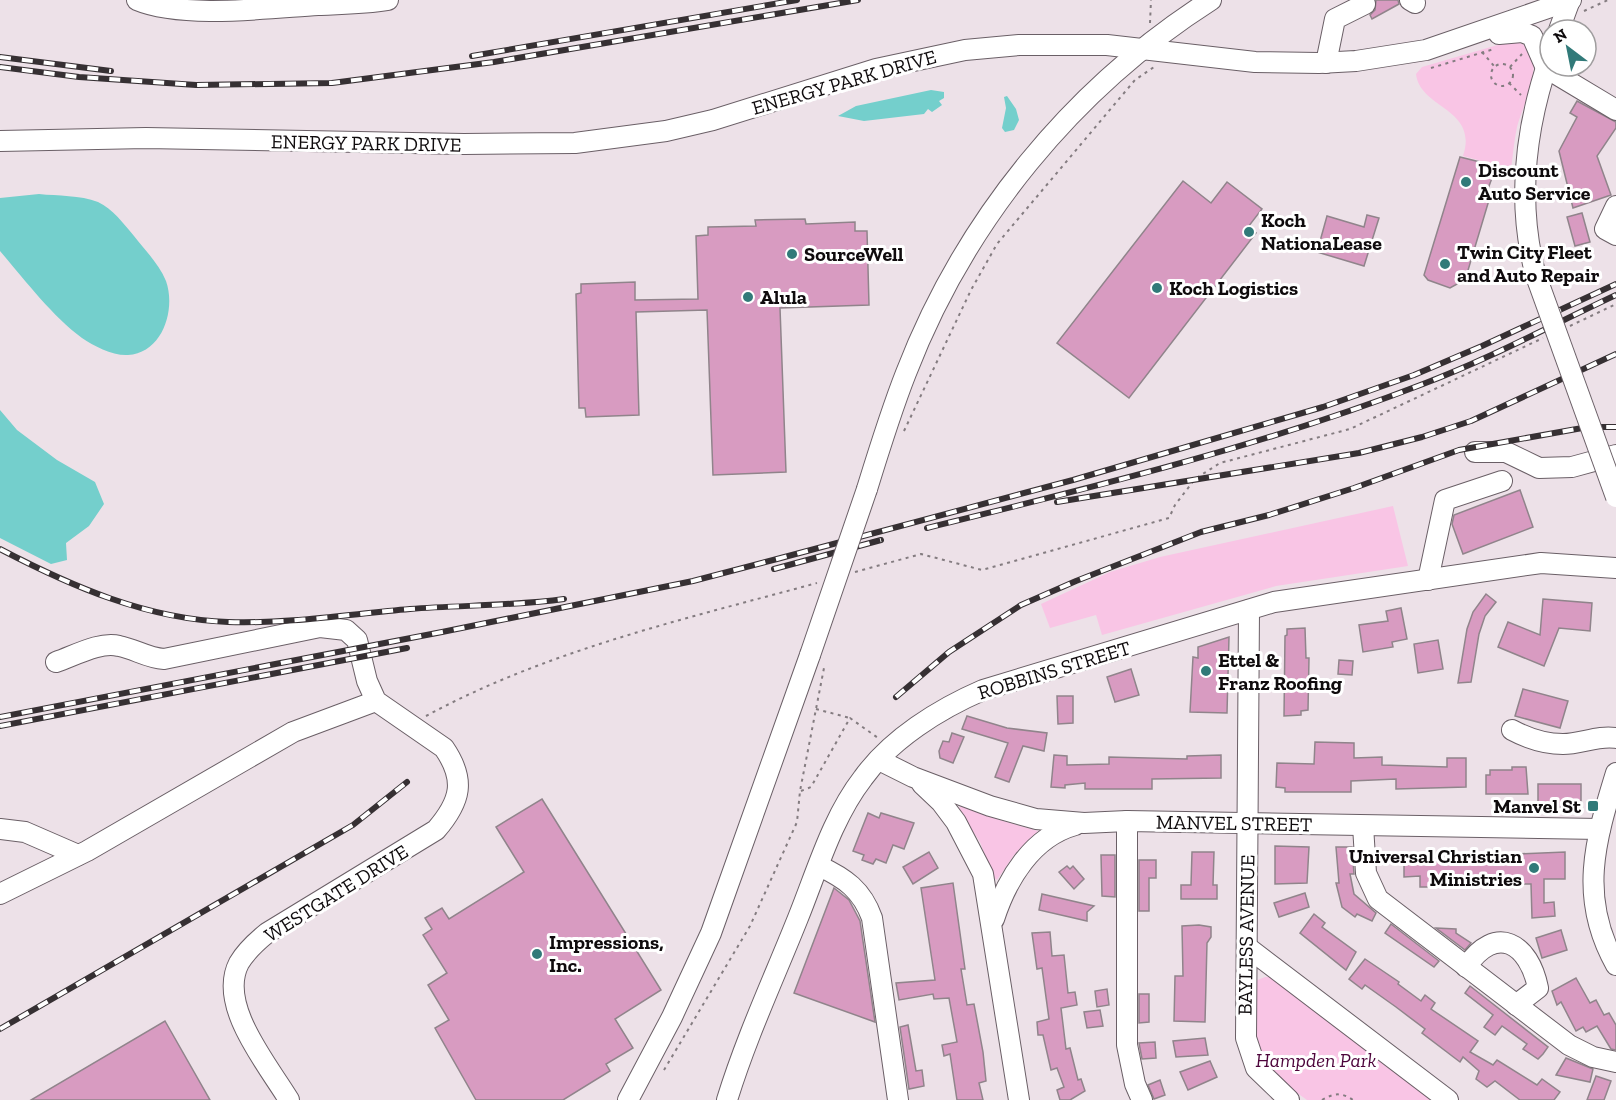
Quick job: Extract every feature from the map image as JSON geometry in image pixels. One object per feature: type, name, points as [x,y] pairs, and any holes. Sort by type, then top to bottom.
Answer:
[{"type":"street","points":[[145,3],[204,9],[388,0]]},
{"type":"street","points":[[628,1100],[672,1017],[711,933],[817,659],[867,489],[906,373],[935,307],[969,245],[1011,185],[1055,132],[1102,84],[1144,48],[1211,0]]},
{"type":"street","points":[[1566,18],[1574,3]]},
{"type":"street","name":"ENERGY PARK DRIVE","points":[[0,141],[146,138],[440,144],[575,144],[666,131],[713,120],[876,69],[965,50],[1055,43],[1144,48],[1255,62],[1326,63],[1419,52],[1574,3]]},
{"type":"street","points":[[1326,63],[1335,20],[1365,4]]},
{"type":"street","points":[[1489,30],[1497,35],[1522,32],[1532,36],[1538,46]]},
{"type":"street","points":[[1544,78],[1524,171],[1525,228],[1536,276],[1616,497]]},
{"type":"street","points":[[1571,78],[1616,110]]},
{"type":"street","points":[[1610,232],[1616,206]]},
{"type":"street","points":[[1475,452],[1506,452],[1539,468],[1572,467],[1616,454]]},
{"type":"street","points":[[1428,580],[1446,500],[1502,482]]},
{"type":"street","name":"ROBBINS STREET","points":[[727,1100],[819,866],[849,797],[886,754],[934,716],[983,690],[1274,602],[1541,563],[1616,568]]},
{"type":"street","name":"BAYLESS AVENUE","points":[[1249,610],[1245,1018],[1251,1058],[1267,1081],[1289,1100]]},
{"type":"street","points":[[56,662],[95,648],[117,645],[150,658],[164,659],[320,627],[346,630],[357,640],[367,681],[376,701],[409,725]]},
{"type":"street","points":[[0,894],[78,855],[293,732],[376,701]]},
{"type":"street","name":"WESTGATE DRIVE","points":[[289,1100],[242,1022],[234,1003],[233,984],[238,965],[249,948],[267,933],[436,830],[447,818],[458,793],[458,772],[444,748],[409,725]]},
{"type":"street","points":[[1512,730],[1541,741],[1564,744],[1604,737],[1616,738]]},
{"type":"street","name":"MANVEL STREET","points":[[886,754],[913,777],[1013,814],[1036,819],[1084,823],[1127,821],[1600,829]]},
{"type":"street","points":[[1616,773],[1593,863],[1593,893],[1597,921],[1606,947],[1616,965]]},
{"type":"street","points":[[913,777],[941,802],[970,845],[983,874],[1019,1100]]},
{"type":"street","points":[[1127,821],[1127,1046],[1135,1084],[1142,1100]]},
{"type":"street","points":[[992,924],[1010,879],[1021,863],[1050,837],[1066,828],[1084,823]]},
{"type":"street","points":[[1363,826],[1366,873],[1378,899],[1516,1005],[1582,1052],[1616,1062]]},
{"type":"street","points":[[0,829],[25,832],[78,855]]},
{"type":"street","points":[[819,866],[855,888],[863,897],[872,918],[898,1100]]},
{"type":"street","points":[[1466,966],[1482,946],[1495,941],[1512,945],[1529,964],[1538,988],[1516,1005]]},
{"type":"street","points":[[1247,947],[1448,1100]]},
{"type":"path","points":[[1150,28],[1151,0]]},
{"type":"path","points":[[1574,3],[1608,0]]},
{"type":"path","points":[[1431,68],[1504,47]]},
{"type":"path","points":[[1510,67],[1525,51]]},
{"type":"path","points":[[1482,52],[1494,67]]},
{"type":"path","points":[[1501,64],[1510,67],[1513,76],[1509,83],[1501,86],[1494,83],[1490,75],[1494,67],[1501,64]]},
{"type":"path","points":[[903,432],[971,290],[997,244],[1135,80],[1155,66]]},
{"type":"path","points":[[1509,83],[1521,95]]},
{"type":"path","points":[[1562,330],[1616,304]]},
{"type":"path","points":[[852,573],[921,554],[982,570],[1169,518],[1175,504],[1195,479],[1220,463],[1350,429],[1551,335]]},
{"type":"path","points":[[409,725],[467,694],[538,666],[647,630],[818,582]]},
{"type":"path","points":[[658,1079],[750,926],[797,822],[800,791],[816,709],[817,659]]},
{"type":"path","points":[[816,709],[850,718],[886,754]]},
{"type":"path","points":[[800,791],[811,787],[850,718]]},
{"type":"path","points":[[1322,1100],[1332,1094],[1344,1094],[1353,1100]]},
{"type":"green space","points":[[1508,42],[1522,44],[1530,51],[1534,62],[1533,75],[1517,127],[1511,169],[1463,156],[1466,140],[1463,128],[1456,118],[1427,95],[1420,86],[1416,74],[1422,67]]},
{"type":"green space","points":[[1393,506],[1408,566],[1276,586],[1102,635],[1096,615],[1050,628],[1041,604],[1110,572],[1160,557]]},
{"type":"green space","points":[[962,805],[1000,820],[1038,831],[1014,855],[997,880],[993,877],[980,842],[958,809]]},
{"type":"green space","name":"Hampden Park","points":[[1270,977],[1431,1100],[1307,1100],[1275,1074],[1259,1050],[1254,1022],[1255,981]]},
{"type":"water","points":[[931,90],[944,92],[944,98],[939,101],[942,105],[932,112],[928,109],[924,114],[864,121],[838,116],[856,106]]},
{"type":"water","points":[[1007,96],[1016,109],[1019,120],[1014,130],[1005,132],[1002,128],[1006,108],[1004,97]]},
{"type":"water","points":[[39,194],[84,198],[98,202],[122,221],[156,263],[166,281],[169,304],[164,328],[150,347],[140,352],[122,355],[104,350],[87,341],[49,308],[0,251],[0,198]]},
{"type":"water","points":[[0,410],[17,430],[57,460],[95,482],[104,504],[89,526],[66,543],[67,560],[51,564],[0,538]]},
{"type":"building","points":[[1376,0],[1398,0],[1399,4],[1372,19],[1370,15],[1375,10]]},
{"type":"building","points":[[1577,101],[1616,122],[1616,128],[1597,156],[1611,195],[1573,208],[1559,151],[1577,117],[1570,113]]},
{"type":"building","points":[[1460,157],[1480,162],[1492,178],[1488,189],[1492,190],[1466,277],[1461,275],[1459,283],[1450,288],[1428,280],[1424,275]]},
{"type":"building","name":"Koch Logistics","points":[[1183,181],[1211,203],[1227,182],[1262,209],[1248,227],[1256,233],[1129,398],[1057,343]]},
{"type":"building","points":[[1582,213],[1590,242],[1575,246],[1567,217]]},
{"type":"building","points":[[1367,215],[1379,218],[1364,266],[1317,252],[1327,216],[1364,227]]},
{"type":"building","points":[[805,219],[806,224],[855,222],[855,231],[867,231],[869,305],[780,308],[786,472],[713,475],[707,310],[636,312],[639,415],[586,417],[585,408],[579,408],[576,294],[581,293],[581,284],[635,282],[635,300],[698,299],[696,236],[708,235],[708,227],[756,226],[755,220]]},
{"type":"building","points":[[1520,490],[1533,527],[1463,554],[1452,524],[1454,515]]},
{"type":"building","points":[[1486,594],[1496,602],[1485,616],[1479,634],[1471,682],[1458,683],[1467,629],[1473,612]]},
{"type":"building","points":[[1543,599],[1592,603],[1590,631],[1559,628],[1544,666],[1498,647],[1508,622],[1540,635]]},
{"type":"building","points":[[1401,608],[1407,639],[1392,642],[1393,647],[1363,652],[1359,625],[1388,621],[1386,611]]},
{"type":"building","points":[[1305,628],[1306,658],[1309,658],[1308,710],[1301,711],[1301,715],[1284,716],[1285,636],[1287,629]]},
{"type":"building","points":[[1229,637],[1227,713],[1190,712],[1193,657],[1198,658],[1198,647]]},
{"type":"building","points":[[1438,640],[1443,669],[1418,673],[1414,644]]},
{"type":"building","points":[[1339,660],[1353,661],[1352,675],[1338,674]]},
{"type":"building","points":[[1131,669],[1139,695],[1115,702],[1107,677]]},
{"type":"building","points":[[1523,689],[1568,701],[1560,728],[1515,716]]},
{"type":"building","points":[[1057,696],[1073,696],[1073,723],[1058,724]]},
{"type":"building","points":[[967,716],[1007,728],[1047,733],[1044,751],[1023,746],[1009,782],[995,777],[1008,743],[962,729]]},
{"type":"building","points":[[952,733],[964,737],[953,763],[940,758],[939,751],[943,741],[949,742]]},
{"type":"building","points":[[1315,742],[1354,743],[1354,758],[1382,757],[1382,765],[1447,767],[1447,758],[1466,758],[1466,787],[1396,789],[1396,779],[1351,781],[1351,792],[1285,792],[1285,788],[1276,787],[1277,763],[1314,764]]},
{"type":"building","points":[[1054,755],[1067,756],[1067,765],[1109,764],[1109,757],[1187,759],[1187,756],[1221,755],[1221,778],[1152,779],[1152,789],[1085,789],[1085,783],[1065,785],[1065,788],[1051,787]]},
{"type":"building","points":[[1512,767],[1526,767],[1528,794],[1486,794],[1486,775],[1490,775],[1490,770],[1512,770]]},
{"type":"building","points":[[1538,784],[1581,784],[1581,807],[1538,807]]},
{"type":"building","name":"Impressions, Inc.","points":[[542,799],[661,990],[615,1019],[633,1048],[606,1064],[610,1071],[563,1100],[476,1100],[435,1028],[449,1020],[428,985],[447,973],[423,935],[432,929],[425,918],[442,908],[449,919],[524,872],[496,827]]},
{"type":"building","points":[[868,813],[879,818],[881,813],[914,823],[904,849],[893,845],[886,863],[876,859],[873,864],[862,860],[864,855],[853,851]]},
{"type":"building","points":[[1275,846],[1309,847],[1307,883],[1275,884]]},
{"type":"building","points":[[1336,847],[1352,847],[1354,874],[1350,874],[1354,894],[1376,913],[1372,921],[1357,914],[1355,917],[1342,907],[1336,883],[1339,883]]},
{"type":"building","points":[[929,852],[938,868],[913,884],[903,867]]},
{"type":"building","points":[[1192,852],[1214,852],[1213,885],[1217,885],[1217,899],[1181,899],[1181,885],[1191,885]]},
{"type":"building","points":[[1565,852],[1565,879],[1544,879],[1544,903],[1554,902],[1555,916],[1532,918],[1531,884],[1437,884],[1438,887],[1420,887],[1420,876],[1404,877],[1404,855],[1437,857],[1437,861],[1466,862],[1517,861],[1517,854]]},
{"type":"building","points":[[1101,855],[1115,855],[1115,897],[1102,896]]},
{"type":"building","points":[[1139,860],[1156,860],[1156,878],[1149,878],[1149,911],[1139,911]]},
{"type":"building","points":[[1067,866],[1070,869],[1073,866],[1084,879],[1074,889],[1059,872]]},
{"type":"building","points":[[953,883],[965,969],[961,969],[967,1005],[974,1004],[983,1052],[986,1081],[979,1083],[983,1100],[957,1100],[950,1054],[944,1056],[942,1045],[957,1042],[949,998],[934,999],[933,994],[899,1000],[896,983],[935,980],[921,888]]},
{"type":"building","points":[[834,888],[849,900],[860,921],[875,1022],[794,993]]},
{"type":"building","points":[[1305,893],[1309,907],[1279,917],[1274,903]]},
{"type":"building","points":[[1042,894],[1094,906],[1087,912],[1087,921],[1039,910]]},
{"type":"building","points":[[1314,914],[1325,923],[1322,927],[1356,952],[1346,970],[1300,933]]},
{"type":"building","points":[[1391,924],[1439,961],[1434,967],[1385,933]]},
{"type":"building","points":[[1182,926],[1211,927],[1211,937],[1207,943],[1205,1022],[1174,1021],[1175,976],[1183,976]]},
{"type":"building","points":[[1436,928],[1456,929],[1456,933],[1471,943],[1465,950]]},
{"type":"building","points":[[1561,930],[1567,950],[1542,958],[1536,938]]},
{"type":"building","points":[[1050,932],[1052,956],[1064,955],[1068,993],[1075,992],[1077,1005],[1061,1008],[1066,1049],[1070,1048],[1078,1080],[1081,1079],[1085,1091],[1070,1100],[1060,1100],[1057,1090],[1064,1087],[1057,1068],[1051,1070],[1043,1035],[1038,1035],[1037,1022],[1049,1019],[1042,968],[1037,969],[1032,933]]},
{"type":"building","points":[[1365,959],[1399,982],[1398,984],[1421,1001],[1425,995],[1435,1003],[1431,1009],[1478,1041],[1470,1052],[1493,1065],[1497,1060],[1537,1085],[1542,1079],[1560,1092],[1554,1100],[1520,1100],[1495,1081],[1487,1087],[1476,1079],[1479,1071],[1463,1057],[1460,1062],[1422,1033],[1425,1029],[1396,1007],[1365,985],[1362,989],[1349,979]]},
{"type":"building","points":[[1576,978],[1590,1003],[1596,1000],[1604,1015],[1609,1013],[1616,1025],[1616,1050],[1611,1049],[1597,1026],[1586,1032],[1583,1027],[1576,1031],[1561,1002],[1557,1005],[1552,991]]},
{"type":"building","points":[[1470,986],[1548,1047],[1538,1059],[1523,1049],[1527,1044],[1502,1026],[1495,1035],[1484,1027],[1493,1015],[1465,993]]},
{"type":"building","points":[[1107,989],[1109,1005],[1097,1007],[1095,991]]},
{"type":"building","points":[[1139,994],[1149,994],[1149,1022],[1139,1023]]},
{"type":"building","points":[[1100,1010],[1103,1026],[1087,1028],[1084,1012]]},
{"type":"building","points":[[165,1021],[210,1100],[31,1100]]},
{"type":"building","points":[[908,1025],[916,1071],[922,1070],[924,1086],[909,1089],[900,1027]]},
{"type":"building","points":[[1205,1038],[1208,1055],[1176,1057],[1173,1041]]},
{"type":"building","points":[[1155,1042],[1156,1058],[1142,1059],[1139,1043]]},
{"type":"building","points":[[1566,1058],[1593,1069],[1590,1082],[1556,1075]]},
{"type":"building","points":[[1210,1061],[1217,1077],[1188,1090],[1180,1072]]},
{"type":"building","points":[[1596,1076],[1611,1081],[1604,1100],[1587,1100]]},
{"type":"building","points":[[1160,1080],[1165,1095],[1154,1099],[1148,1085]]},
{"type":"railway","points":[[472,56],[797,0]]},
{"type":"railway","points":[[0,67],[79,77],[196,85],[332,83],[494,62],[858,0]]},
{"type":"railway","points":[[0,57],[111,71]]},
{"type":"railway","points":[[0,717],[693,581],[1073,480],[1323,407],[1414,375],[1616,284]]},
{"type":"railway","points":[[927,528],[1178,464],[1301,427],[1423,384],[1472,364],[1616,295]]},
{"type":"railway","points":[[1057,502],[1359,453],[1422,437],[1471,421],[1616,354]]},
{"type":"railway","points":[[896,697],[949,652],[1021,605],[1201,532],[1269,515],[1354,488],[1459,450],[1588,427],[1616,427]]},
{"type":"railway","points":[[774,569],[881,540]]},
{"type":"railway","points":[[0,549],[82,588],[139,607],[198,620],[274,622],[410,609],[564,599]]},
{"type":"railway","points":[[0,726],[407,648]]},
{"type":"railway","points":[[0,1029],[353,825],[407,782]]},
{"type":"place","name":"Discount Auto Service","points":[[1466,182]]},
{"type":"place","name":"Koch NationaLease","points":[[1249,232]]},
{"type":"place","name":"SourceWell","points":[[792,254]]},
{"type":"place","name":"Twin City Fleet and Auto Repair","points":[[1445,264]]},
{"type":"place","name":"Koch Logistics","points":[[1157,288]]},
{"type":"place","name":"Alula","points":[[748,297]]},
{"type":"place","name":"Ettel & Franz Roofing","points":[[1206,671]]},
{"type":"place","name":"Manvel St","points":[[1593,806]]},
{"type":"place","name":"Universal Christian Ministries","points":[[1534,868]]},
{"type":"place","name":"Impressions, Inc.","points":[[537,954]]}]
